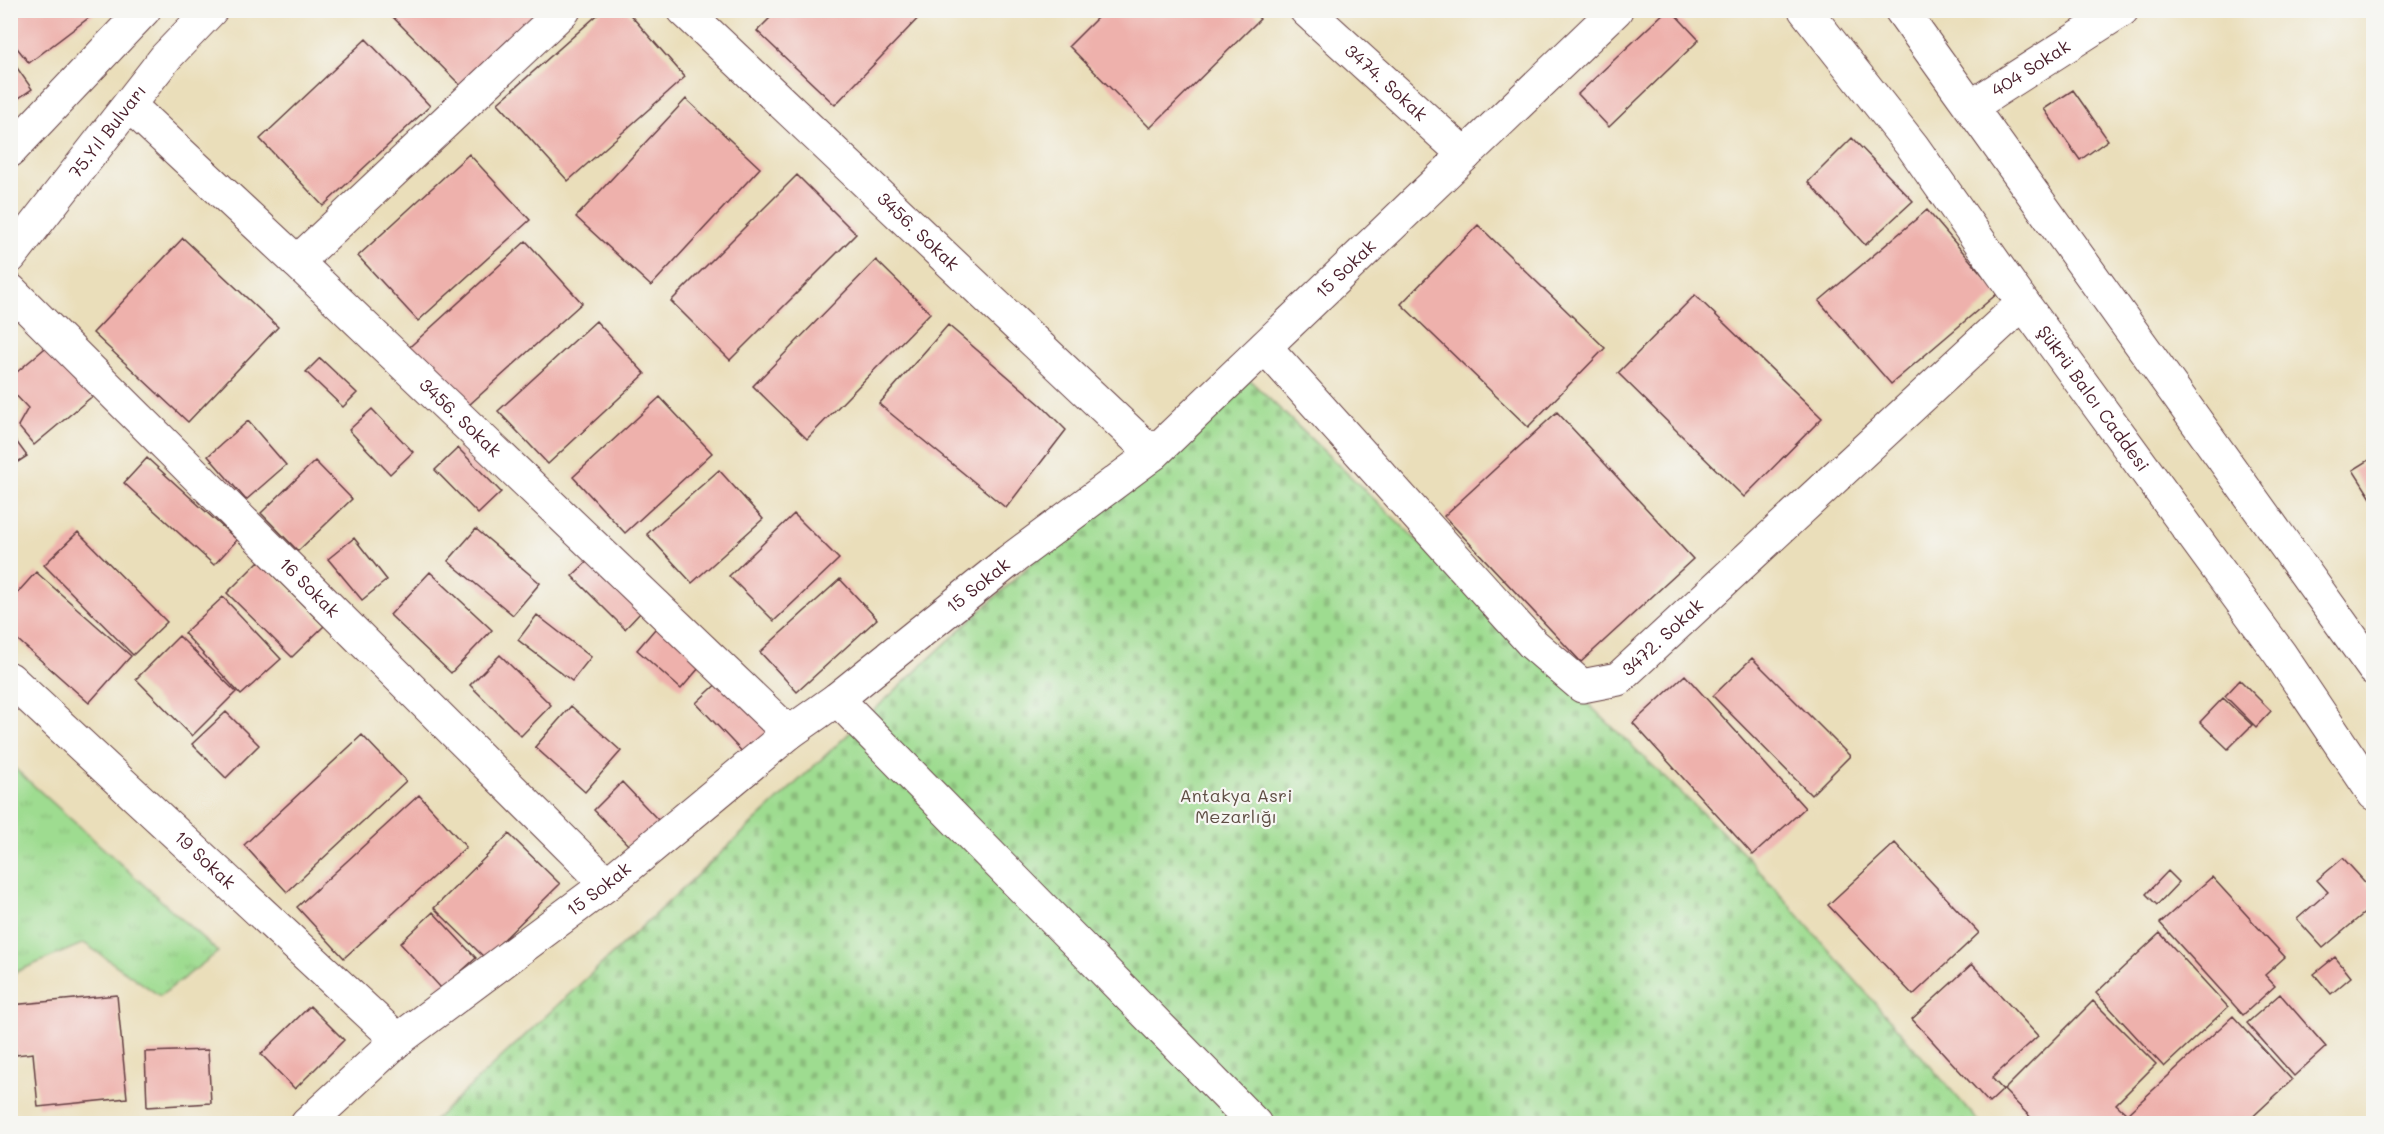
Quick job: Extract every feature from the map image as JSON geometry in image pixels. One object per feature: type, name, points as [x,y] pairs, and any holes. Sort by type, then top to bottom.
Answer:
[{"type":"street","points":[[10,151],[144,10]]},
{"type":"street","name":"75.Yıl Bulvarı","points":[[10,256],[166,57],[211,10]]},
{"type":"street","points":[[297,262],[564,10]]},
{"type":"street","name":"3456. Sokak","points":[[684,10],[1153,454]]},
{"type":"street","name":"3474. Sokak","points":[[1306,10],[1465,155]]},
{"type":"street","name":"15 Sokak","points":[[307,1124],[398,1040],[607,884],[789,733],[837,699],[1009,561],[1153,454],[1616,10]]},
{"type":"street","name":"Şükrü Balcı Caddesi","points":[[1805,10],[1913,147],[2023,303],[2280,654],[2373,794]]},
{"type":"street","points":[[1901,10],[1972,106],[2373,669]]},
{"type":"street","name":"404 Sokak","points":[[1972,106],[2122,10]]},
{"type":"street","name":"3456. Sokak","points":[[129,106],[297,262],[789,733]]},
{"type":"street","name":"16 Sokak","points":[[10,290],[607,884]]},
{"type":"street","name":"3472. Sokak","points":[[1265,347],[1533,644],[1582,686],[1618,679],[2023,303]]},
{"type":"street","name":"19 Sokak","points":[[10,679],[398,1040]]},
{"type":"street","points":[[837,699],[1255,1124]]},
{"type":"green space","name":"Antakya Asri Mezarlığı","points":[[1239,370],[1742,851],[1980,1123],[430,1124]]},
{"type":"green space","points":[[11,765],[218,952],[160,996],[84,943],[11,974]]},
{"type":"building","points":[[10,10],[99,10],[29,63],[10,39]]},
{"type":"building","points":[[386,10],[540,10],[462,87]]},
{"type":"building","points":[[603,10],[626,10],[685,77],[568,181],[498,103]]},
{"type":"building","points":[[778,10],[926,10],[835,105],[757,31]]},
{"type":"building","points":[[1105,10],[1251,10],[1260,19],[1150,128],[1069,46]]},
{"type":"building","points":[[1667,10],[1671,10],[1699,40],[1609,127],[1578,94]]},
{"type":"building","points":[[366,39],[430,106],[323,206],[260,139]]},
{"type":"building","points":[[10,58],[32,89],[10,104]]},
{"type":"building","points":[[2073,90],[2108,140],[2080,160],[2044,109]]},
{"type":"building","points":[[686,99],[760,168],[651,286],[576,217]]},
{"type":"building","points":[[1852,138],[1913,201],[1865,245],[1808,182]]},
{"type":"building","points":[[469,154],[530,220],[418,321],[358,256]]},
{"type":"building","points":[[797,175],[856,234],[730,360],[671,301]]},
{"type":"building","points":[[1927,210],[1998,293],[1891,384],[1819,301]]},
{"type":"building","points":[[1478,225],[1605,348],[1528,427],[1401,304]]},
{"type":"building","points":[[183,238],[278,327],[188,422],[93,333]]},
{"type":"building","points":[[526,241],[582,303],[459,414],[403,353]]},
{"type":"building","points":[[876,260],[930,313],[807,439],[753,386]]},
{"type":"building","points":[[1695,295],[1822,418],[1744,497],[1618,373]]},
{"type":"building","points":[[596,321],[645,374],[548,464],[498,411]]},
{"type":"building","points":[[948,325],[1041,405],[1066,430],[1006,508],[879,404]]},
{"type":"building","points":[[51,343],[95,394],[34,445],[18,426],[28,408],[10,389],[10,378]]},
{"type":"building","points":[[320,358],[357,393],[343,407],[306,372]]},
{"type":"building","points":[[660,397],[712,453],[625,533],[573,477]]},
{"type":"building","points":[[372,409],[413,452],[390,474],[349,430]]},
{"type":"building","points":[[1557,412],[1693,559],[1581,662],[1444,516]]},
{"type":"building","points":[[248,421],[286,465],[246,500],[208,456]]},
{"type":"building","points":[[10,433],[27,456],[10,467]]},
{"type":"building","points":[[458,448],[501,492],[478,514],[435,470]]},
{"type":"building","points":[[2374,457],[2374,503],[2353,470]]},
{"type":"building","points":[[147,458],[237,540],[214,565],[124,483]]},
{"type":"building","points":[[315,461],[352,499],[298,551],[261,513]]},
{"type":"building","points":[[719,470],[763,519],[692,583],[647,534]]},
{"type":"building","points":[[794,514],[839,559],[774,621],[729,576]]},
{"type":"building","points":[[476,529],[540,583],[513,615],[448,561]]},
{"type":"building","points":[[78,532],[167,622],[133,655],[44,565]]},
{"type":"building","points":[[354,538],[387,580],[362,600],[328,559]]},
{"type":"building","points":[[589,560],[641,612],[625,629],[572,576]]},
{"type":"building","points":[[259,561],[324,626],[292,657],[227,593]]},
{"type":"building","points":[[36,572],[131,656],[89,703],[10,633],[10,601]]},
{"type":"building","points":[[430,572],[492,630],[451,673],[390,615]]},
{"type":"building","points":[[840,579],[877,619],[797,692],[760,652]]},
{"type":"building","points":[[223,597],[281,659],[241,695],[184,633]]},
{"type":"building","points":[[537,615],[591,657],[572,681],[518,640]]},
{"type":"building","points":[[661,622],[705,661],[681,689],[637,650]]},
{"type":"building","points":[[179,636],[236,692],[192,736],[136,679]]},
{"type":"building","points":[[500,655],[551,705],[521,736],[470,685]]},
{"type":"building","points":[[1752,658],[1850,756],[1811,795],[1713,696]]},
{"type":"building","points":[[1685,675],[1805,808],[1753,855],[1633,723]]},
{"type":"building","points":[[722,679],[774,734],[748,758],[696,703]]},
{"type":"building","points":[[2240,680],[2271,711],[2256,727],[2225,696]]},
{"type":"building","points":[[2223,698],[2252,725],[2228,749],[2200,722]]},
{"type":"building","points":[[571,706],[621,751],[585,792],[535,747]]},
{"type":"building","points":[[226,712],[259,745],[226,778],[192,744]]},
{"type":"building","points":[[362,735],[406,781],[287,892],[244,845]]},
{"type":"building","points":[[622,782],[661,823],[633,850],[594,810]]},
{"type":"building","points":[[419,795],[466,847],[344,958],[297,907]]},
{"type":"building","points":[[509,834],[560,884],[485,958],[434,908]]},
{"type":"building","points":[[1895,843],[1979,933],[1913,995],[1828,905]]},
{"type":"building","points":[[2343,858],[2374,892],[2374,905],[2323,948],[2297,919],[2328,892],[2317,880]]},
{"type":"building","points":[[2168,871],[2179,882],[2157,905],[2146,894]]},
{"type":"building","points":[[2212,877],[2285,957],[2265,975],[2275,986],[2243,1015],[2160,923]]},
{"type":"building","points":[[433,912],[476,958],[442,989],[400,943]]},
{"type":"building","points":[[2160,933],[2228,1007],[2164,1067],[2096,993]]},
{"type":"building","points":[[2335,957],[2351,977],[2331,994],[2314,974]]},
{"type":"building","points":[[1972,964],[2038,1036],[1992,1078],[2003,1090],[1989,1103],[1912,1019]]},
{"type":"building","points":[[2280,994],[2326,1047],[2294,1076],[2247,1023]]},
{"type":"building","points":[[117,995],[127,1098],[38,1107],[33,1053],[16,1055],[11,1005]]},
{"type":"building","points":[[2093,1001],[2156,1064],[2116,1104],[2127,1114],[2233,1016],[2292,1080],[2245,1124],[2037,1124],[2004,1090]]},
{"type":"building","points":[[310,1006],[344,1040],[295,1089],[261,1054]]},
{"type":"building","points":[[208,1050],[211,1103],[147,1107],[145,1052]]}]
